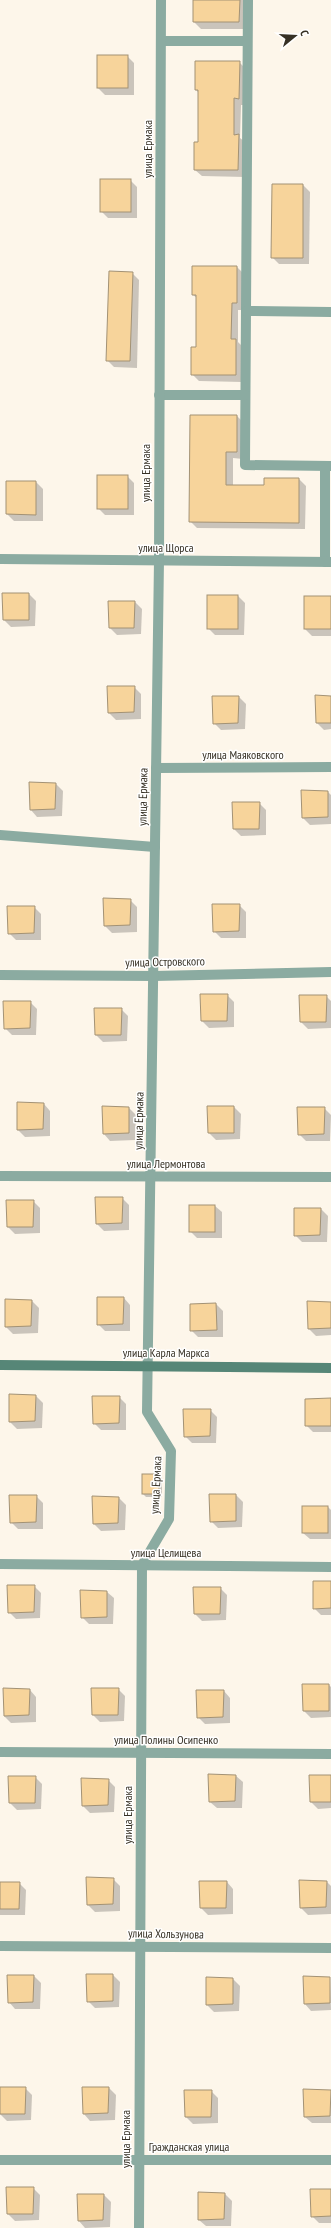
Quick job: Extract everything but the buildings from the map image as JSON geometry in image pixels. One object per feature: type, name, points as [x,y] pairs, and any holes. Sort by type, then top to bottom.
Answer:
[{"type":"main road","name":"улица Карла Маркса","points":[[0,1365],[331,1368]]},
{"type":"street","name":"улица Ермака","points":[[139,2228],[142,1565],[169,1519],[171,1451],[147,1412],[159,560],[162,0]]},
{"type":"street","points":[[248,0],[245,466],[328,466],[328,562]]},
{"type":"street","points":[[161,41],[247,41]]},
{"type":"street","points":[[246,311],[331,312]]},
{"type":"street","points":[[160,395],[245,395]]},
{"type":"street","name":"улица Щорса","points":[[0,559],[328,562]]},
{"type":"street","name":"улица Маяковского","points":[[156,768],[331,767]]},
{"type":"street","points":[[0,835],[155,846]]},
{"type":"street","name":"улица Островского","points":[[0,975],[154,976],[331,972]]},
{"type":"street","name":"улица Лермонтова","points":[[0,1176],[331,1177]]},
{"type":"street","name":"улица Целищева","points":[[0,1564],[331,1567]]},
{"type":"street","name":"улица Полины Осипенко","points":[[0,1752],[331,1754]]},
{"type":"street","name":"улица Хользунова","points":[[0,1946],[331,1948]]},
{"type":"street","name":"Гражданская улица","points":[[0,2160],[331,2160]]}]
